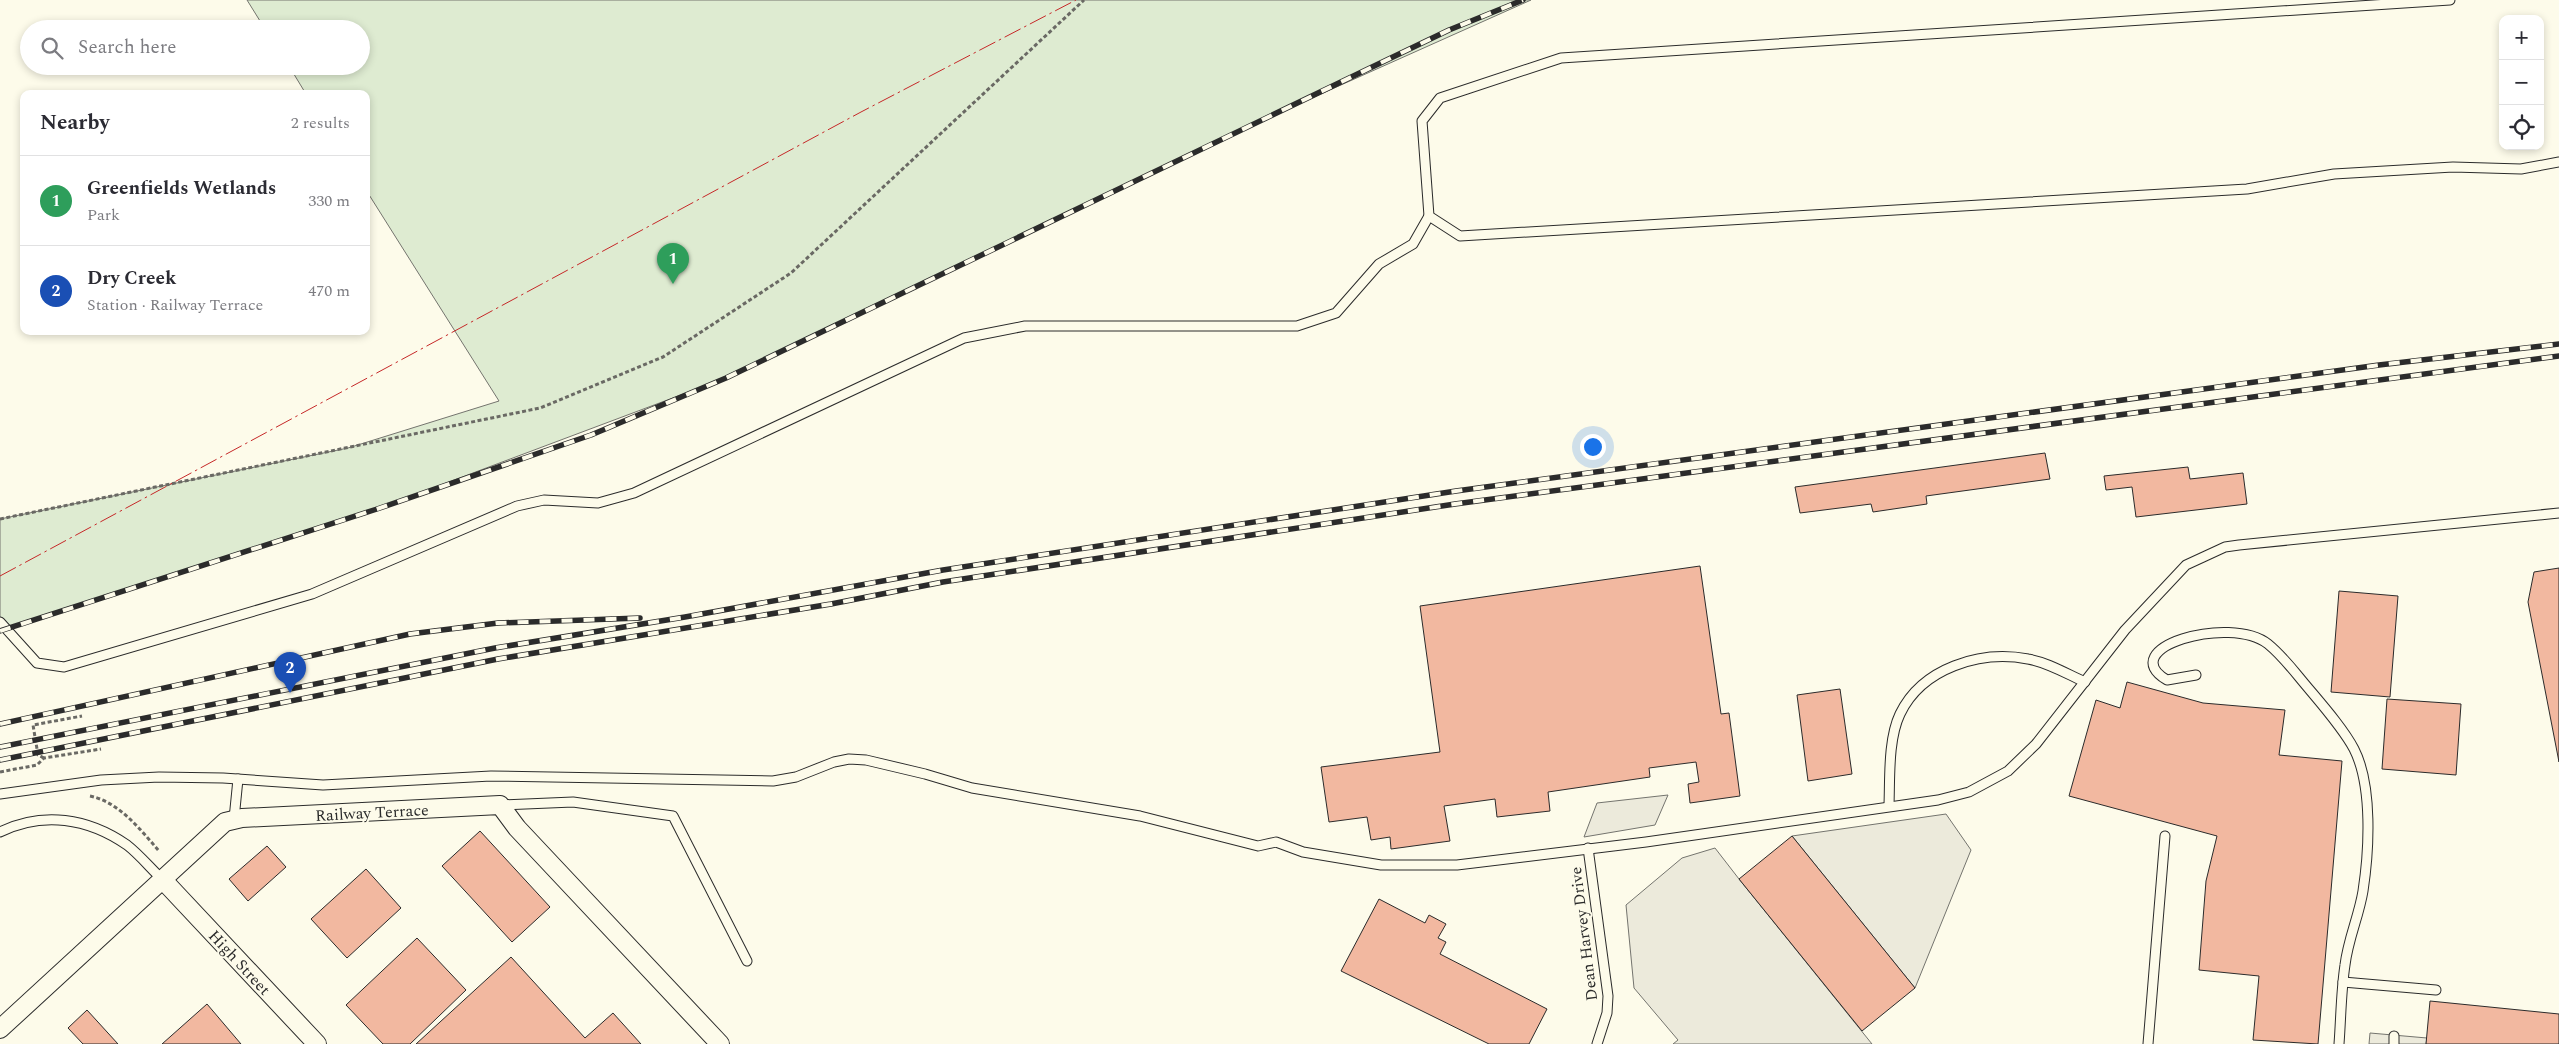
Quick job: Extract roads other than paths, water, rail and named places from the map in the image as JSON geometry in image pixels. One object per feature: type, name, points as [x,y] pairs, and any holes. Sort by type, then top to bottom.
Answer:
[{"type":"street","name":"Railway Terrace","points":[[0,1029],[163,880],[216,828],[234,819],[500,805]]},
{"type":"street","points":[[500,805],[517,828],[720,1044]]},
{"type":"street","name":"High Street","points":[[163,880],[317,1044]]},
{"type":"lane","points":[[0,622],[37,663],[64,667],[312,594],[517,506],[544,500],[598,503],[634,493],[964,338],[1025,326],[1296,326],[1336,313],[1379,264],[1413,244],[1429,216],[1422,121],[1440,98],[1561,58],[2450,0]]},
{"type":"lane","points":[[1429,216],[1460,236],[2247,188],[2334,174],[2452,167],[2521,169],[2559,162]]},
{"type":"lane","points":[[0,794],[101,780],[159,777],[238,779],[323,785],[491,776],[773,781],[796,777],[834,762],[849,759],[866,760],[925,774],[972,788],[1140,816],[1258,846],[1276,842],[1303,852],[1381,865],[1457,865],[1889,805],[1938,800],[1969,792],[2008,771],[2036,744],[2125,630],[2186,566],[2225,547],[2559,513]]},
{"type":"lane","points":[[2196,676],[2167,680],[2159,675],[2154,667],[2156,658],[2164,646],[2200,633],[2220,631],[2243,635],[2267,643],[2298,676],[2354,750],[2364,784],[2370,822],[2363,893],[2351,931],[2343,982],[2339,1044]]},
{"type":"lane","points":[[1889,805],[1891,750],[1899,715],[1914,691],[1937,673],[1955,664],[2004,656],[2029,659],[2085,682]]},
{"type":"lane","points":[[234,819],[238,779]]},
{"type":"lane","points":[[500,805],[573,802],[673,816],[747,961]]},
{"type":"lane","points":[[0,832],[17,824],[54,818],[92,826],[127,846],[163,880]]},
{"type":"lane","points":[[2148,1044],[2165,836]]},
{"type":"lane","name":"Dean Harvey Drive","points":[[1588,848],[1608,996],[1607,1013],[1598,1044]]},
{"type":"lane","points":[[2343,982],[2436,990]]},
{"type":"railway","points":[[0,631],[377,509],[591,435],[726,378],[1449,30],[1523,0]]},
{"type":"railway","points":[[0,747],[495,648],[685,617],[943,570],[1456,491],[2379,365],[2559,344]]},
{"type":"railway","points":[[0,760],[498,659],[831,604],[943,582],[1455,504],[2559,356]]},
{"type":"railway","points":[[0,724],[410,634],[498,623],[640,618]]},
{"type":"place","name":"Greenfields Wetlands","points":[[673,284]]},
{"type":"place","name":"Dry Creek","points":[[290,693]]}]
